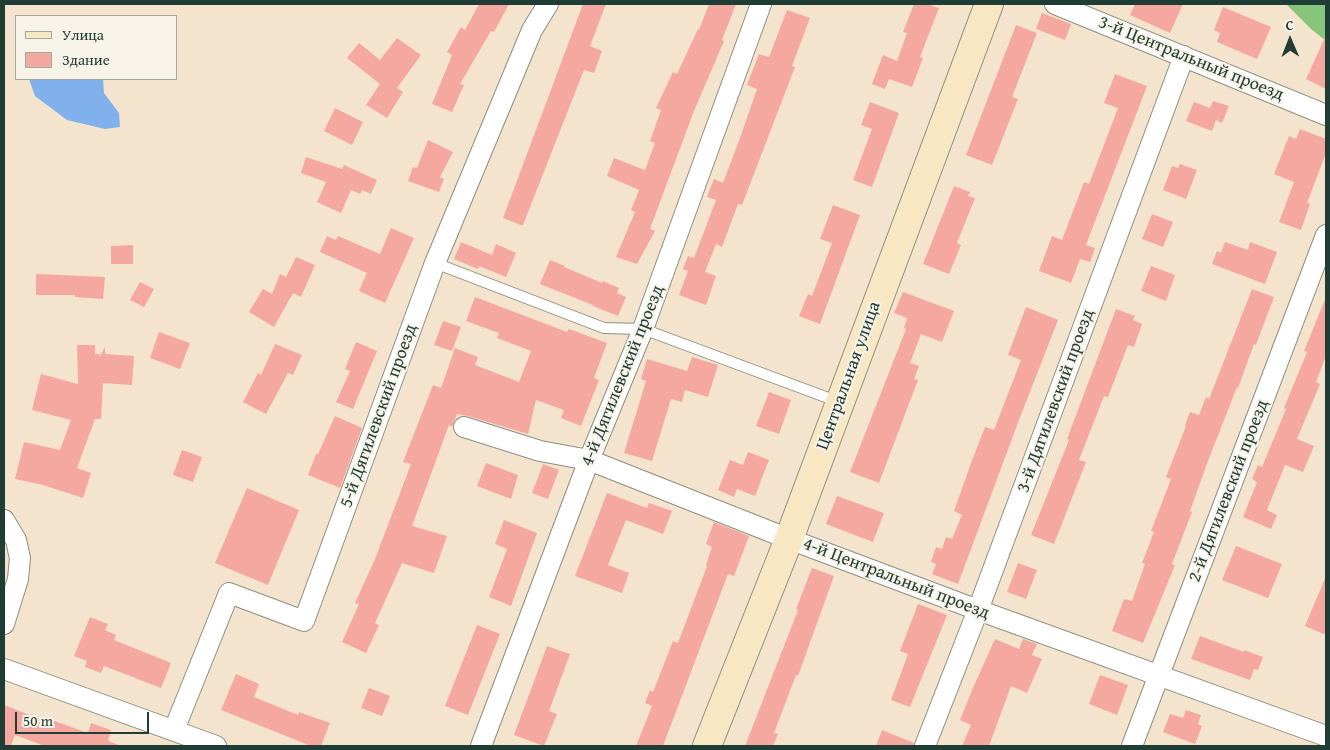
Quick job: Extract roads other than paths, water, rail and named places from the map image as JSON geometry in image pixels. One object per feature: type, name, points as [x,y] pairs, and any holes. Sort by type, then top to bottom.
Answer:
[{"type":"street","name":"5-й Дягилевский проезд","points":[[174,736],[229,593],[304,622],[435,263],[532,30],[548,4]]},
{"type":"street","name":"4-й Дягилевский проезд","points":[[481,746],[589,460],[643,329],[761,4]]},
{"type":"street","name":"Центральная улица","points":[[706,746],[789,539],[989,4]]},
{"type":"street","name":"3-й Центральный проезд","points":[[1055,4],[1326,115]]},
{"type":"street","name":"3-й Дягилевский проезд","points":[[926,746],[1184,56]]},
{"type":"street","name":"2-й Дягилевский проезд","points":[[1132,746],[1326,235]]},
{"type":"street","name":"4-й Центральный проезд","points":[[464,427],[540,451],[589,460],[789,539],[978,610],[1326,736]]},
{"type":"street","points":[[4,520],[16,540],[20,558],[18,579],[4,624]]},
{"type":"street","points":[[4,669],[174,736],[216,746]]},
{"type":"lane","points":[[435,263],[604,328],[643,329],[839,402]]},
{"type":"water","points":[[29,80],[103,80],[104,93],[119,113],[120,127],[105,129],[67,120],[35,96]]}]
